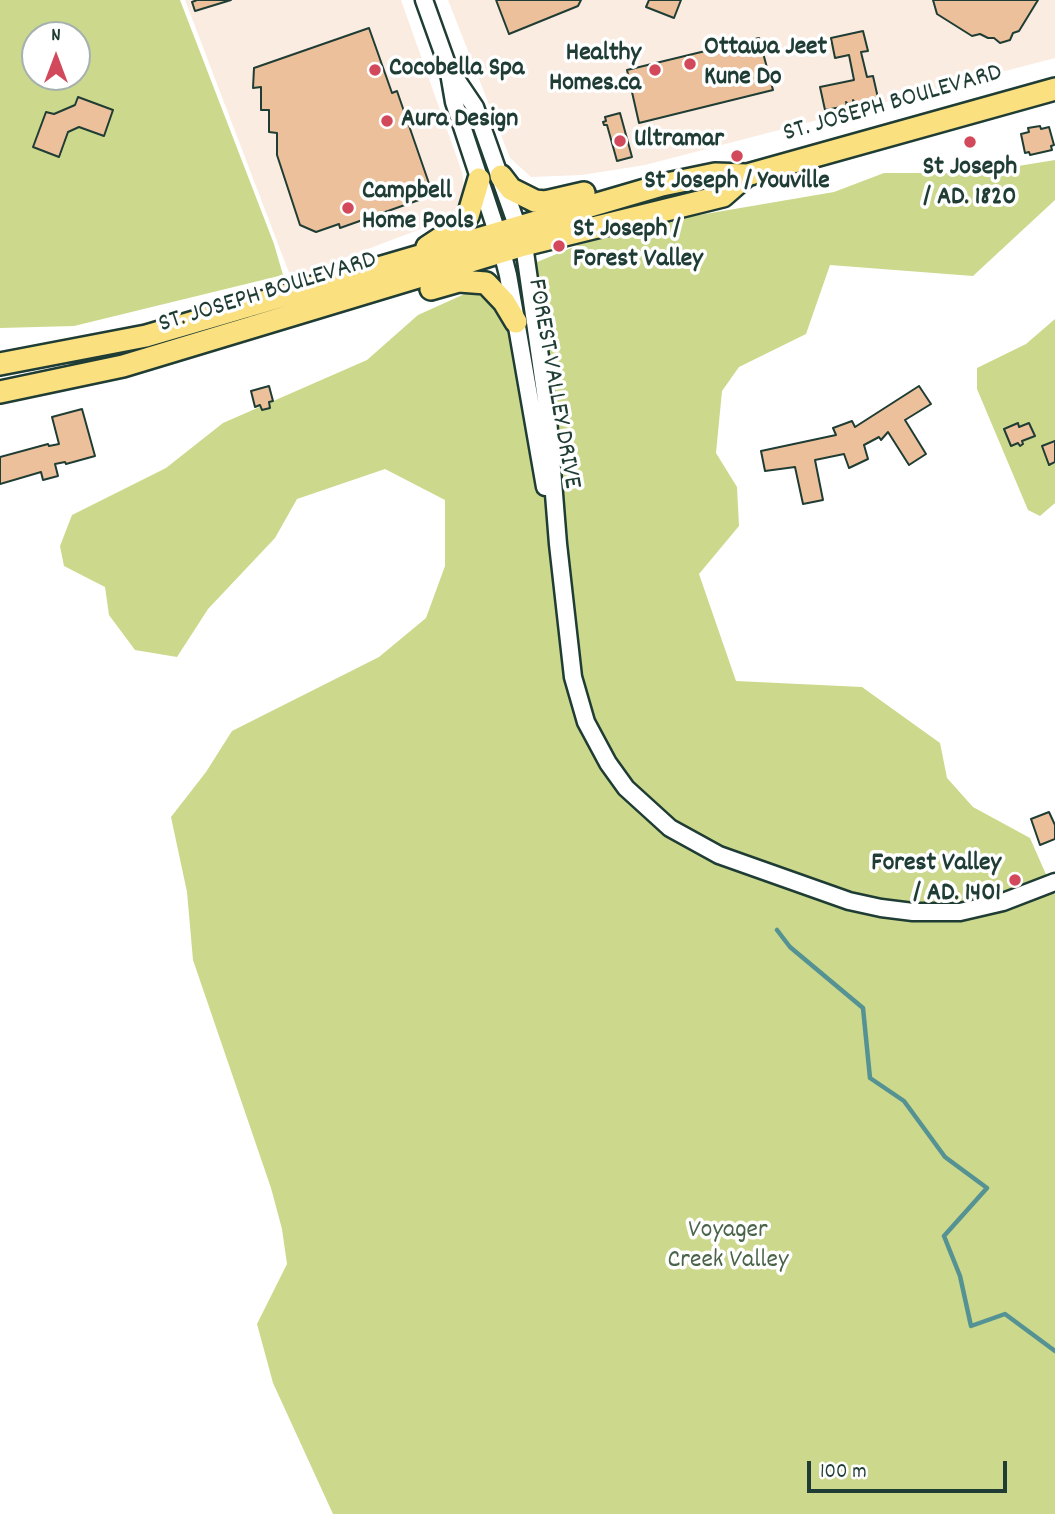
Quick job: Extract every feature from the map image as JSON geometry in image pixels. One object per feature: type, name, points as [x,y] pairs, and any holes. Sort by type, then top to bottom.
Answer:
[{"type":"main road","name":"ST. JOSEPH BOULEVARD","points":[[0,392],[122,366],[521,235],[662,185],[715,174],[747,175],[1055,89]]},
{"type":"main road","name":"ST. JOSEPH BOULEVARD","points":[[521,235],[723,196],[747,175]]},
{"type":"main road","points":[[501,176],[511,189],[528,199],[545,202],[635,181],[662,185]]},
{"type":"main road","points":[[408,260],[462,224],[468,216],[479,179]]},
{"type":"main road","name":"ST. JOSEPH BOULEVARD","points":[[0,364],[146,336],[408,260],[499,242]]},
{"type":"main road","points":[[122,366],[155,369],[459,281],[486,283],[504,302],[516,321]]},
{"type":"street","points":[[424,0],[448,67]]},
{"type":"street","name":"FOREST VALLEY DRIVE","points":[[448,67],[475,107],[521,235],[547,406],[558,544],[573,677],[586,722],[608,763],[626,788],[670,828],[719,855],[849,901],[914,912],[960,912],[1003,902],[1055,882]]},
{"type":"street","name":"FOREST VALLEY DRIVE","points":[[448,67],[454,102],[499,242],[516,321],[544,485],[558,544]]},
{"type":"shaded area","points":[[185,0],[401,0],[462,172],[466,200],[450,218],[291,278]]},
{"type":"shaded area","points":[[448,0],[1055,0],[1055,58],[645,165],[582,175],[531,177],[510,158]]},
{"type":"green space","points":[[0,0],[180,0],[274,244],[283,275],[74,326],[0,328]]},
{"type":"green space","name":"Voyager Creek Valley","points":[[1055,160],[1055,200],[973,276],[830,265],[806,334],[739,367],[722,391],[716,453],[737,487],[739,526],[699,574],[736,681],[862,687],[940,743],[947,778],[973,807],[1030,838],[1055,895],[1055,1514],[333,1514],[273,1383],[257,1324],[287,1264],[282,1229],[271,1188],[193,960],[187,892],[171,817],[206,772],[232,731],[379,657],[426,618],[445,566],[445,500],[385,469],[297,499],[275,538],[208,609],[177,657],[135,650],[109,615],[105,587],[64,566],[60,546],[72,515],[166,468],[223,423],[367,360],[418,315],[581,244],[664,221],[834,192],[884,173],[975,173]]},
{"type":"green space","points":[[1055,319],[1055,503],[1040,516],[1028,510],[977,389],[977,368],[1026,344]]},
{"type":"building","points":[[231,0],[195,11],[192,2]]},
{"type":"building","points":[[496,0],[581,0],[578,6],[509,34]]},
{"type":"building","points":[[649,0],[681,0],[674,18],[646,7]]},
{"type":"building","points":[[933,0],[1038,0],[1019,31],[1013,33],[1010,40],[1000,43],[980,34],[972,36],[937,14]]},
{"type":"building","points":[[369,28],[392,93],[397,91],[433,195],[340,228],[339,224],[316,232],[300,225],[277,155],[277,133],[269,132],[269,110],[261,110],[261,87],[253,88],[254,68]]},
{"type":"building","points":[[863,31],[868,51],[861,52],[867,77],[873,76],[878,98],[855,103],[853,100],[853,103],[846,102],[847,106],[825,110],[820,87],[854,80],[849,55],[835,58],[831,38]]},
{"type":"building","points":[[759,38],[773,90],[639,123],[627,70]]},
{"type":"building","points":[[78,97],[113,110],[104,136],[79,127],[68,132],[59,157],[33,147],[46,112],[54,114],[75,105]]},
{"type":"building","name":"Ultramar","points":[[620,113],[632,157],[617,161],[607,125],[603,122],[606,121],[605,117]]},
{"type":"building","points":[[1040,126],[1041,129],[1049,127],[1054,145],[1051,146],[1052,150],[1030,155],[1029,152],[1025,153],[1021,134],[1029,132],[1028,128]]},
{"type":"building","points":[[269,386],[273,401],[269,402],[270,408],[262,410],[260,405],[255,407],[251,391]]},
{"type":"building","points":[[919,386],[931,404],[905,420],[926,454],[909,465],[888,432],[881,440],[879,437],[864,445],[868,459],[849,468],[844,454],[815,460],[823,500],[803,504],[795,467],[765,471],[761,451],[836,435],[833,428],[852,421],[855,427]]},
{"type":"building","points":[[82,409],[95,456],[66,464],[55,464],[58,476],[43,480],[41,472],[0,484],[0,457],[48,444],[59,444],[52,417]]},
{"type":"building","points":[[1018,423],[1019,427],[1029,423],[1035,436],[1022,441],[1020,446],[1018,443],[1011,446],[1004,429]]},
{"type":"building","points":[[1055,441],[1055,462],[1049,465],[1042,446]]},
{"type":"building","points":[[1049,812],[1055,825],[1055,839],[1040,845],[1031,819]]},
{"type":"waterway","points":[[777,930],[790,947],[863,1008],[870,1078],[904,1101],[945,1157],[987,1188],[944,1236],[960,1276],[971,1326],[1005,1314],[1055,1351]]},
{"type":"place","name":"Ottawa Jeet Kune Do","points":[[690,64]]},
{"type":"place","name":"Cocobella Spa","points":[[375,70]]},
{"type":"place","name":"Healthy Homes.ca","points":[[655,70]]},
{"type":"place","name":"Aura Design","points":[[387,121]]},
{"type":"place","name":"Ultramar","points":[[620,141]]},
{"type":"place","name":"St Joseph / AD. 1820","points":[[970,142]]},
{"type":"place","name":"St Joseph / Youville","points":[[737,156]]},
{"type":"place","name":"Campbell Home Pools","points":[[348,208]]},
{"type":"place","name":"St Joseph / Forest Valley","points":[[559,246]]},
{"type":"place","name":"Forest Valley / AD. 1401","points":[[1015,880]]}]
